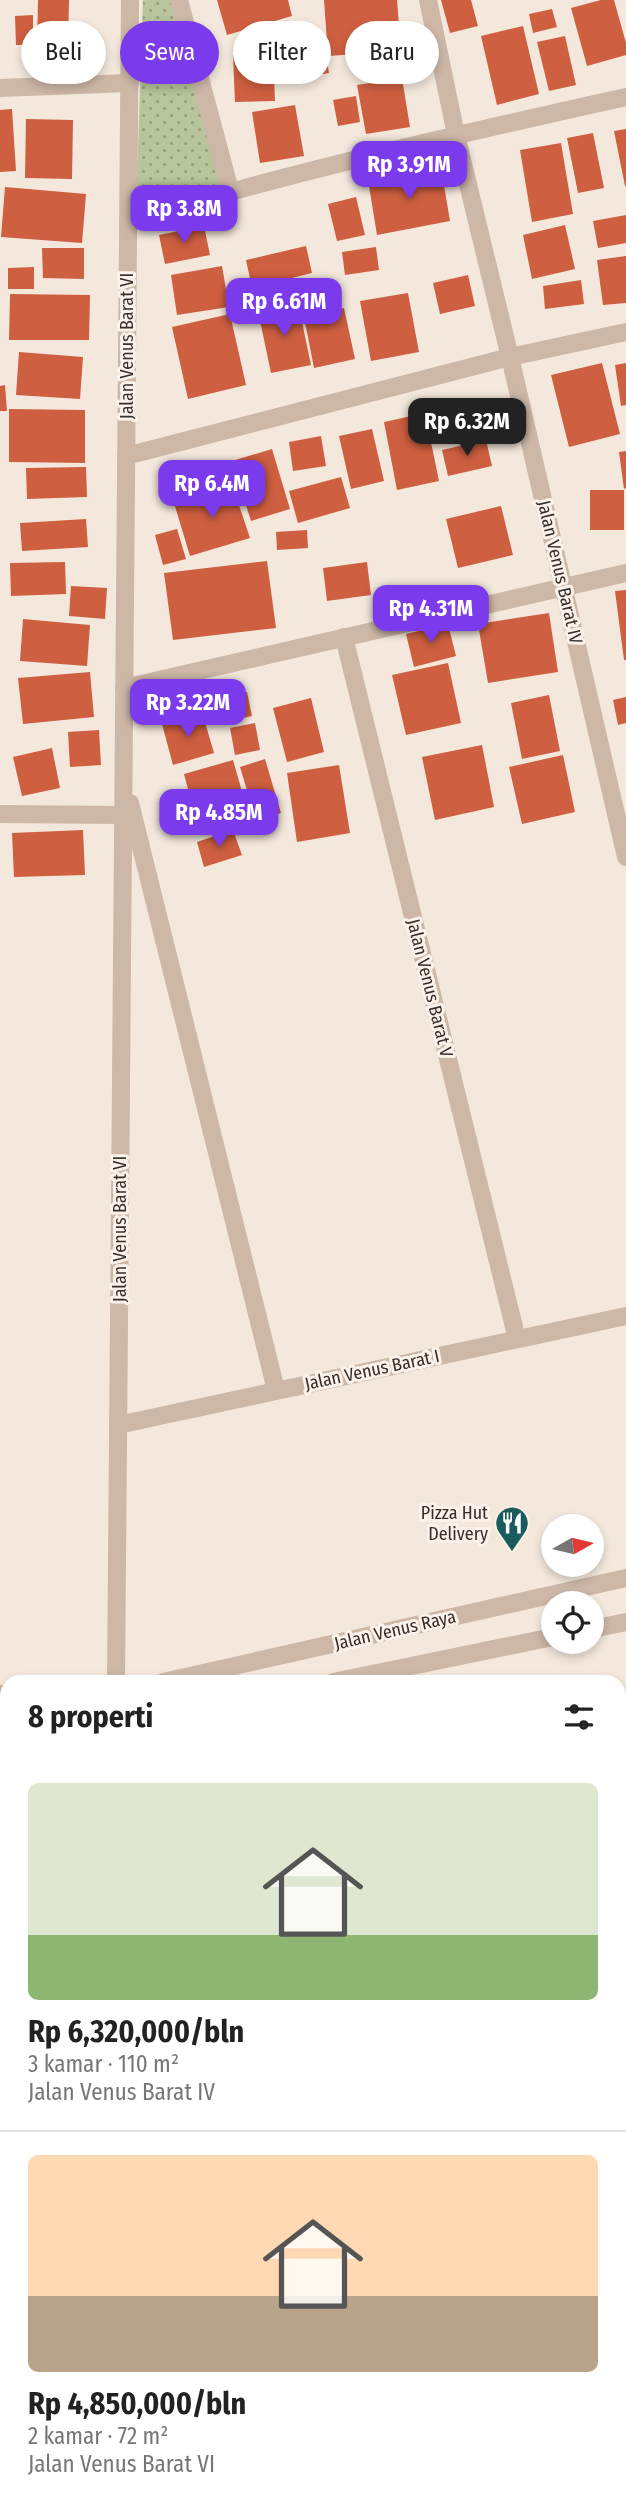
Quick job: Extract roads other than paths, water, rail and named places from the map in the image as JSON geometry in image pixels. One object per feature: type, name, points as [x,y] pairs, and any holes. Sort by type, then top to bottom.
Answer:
[{"type":"street","name":"Jalan Venus Barat VI","points":[[130,0],[130,21]]},
{"type":"street","points":[[179,0],[230,190]]},
{"type":"street","name":"Jalan Venus Barat IV","points":[[428,0],[456,135],[626,858]]},
{"type":"street","points":[[0,88],[120,83]]},
{"type":"street","name":"Jalan Venus Barat VI","points":[[116,1675],[130,84]]},
{"type":"street","points":[[128,220],[230,190],[626,97]]},
{"type":"street","points":[[126,456],[510,357],[626,332]]},
{"type":"street","points":[[124,688],[626,573]]},
{"type":"street","name":"Jalan Venus Barat V","points":[[344,637],[517,1339]]},
{"type":"street","name":"Jalan Venus Barat VI","points":[[123,777],[276,1390]]},
{"type":"street","points":[[0,814],[123,815]]},
{"type":"street","name":"Jalan Venus Barat I","points":[[118,1425],[626,1316]]},
{"type":"street","name":"Jalan Venus Raya","points":[[194,1675],[626,1577]]},
{"type":"street","points":[[604,1627],[626,1622]]},
{"type":"street","name":"Jalan Venus Raya","points":[[367,1675],[541,1639]]},
{"type":"place","name":"Pizza Hut Delivery","points":[[512,1553]]}]
